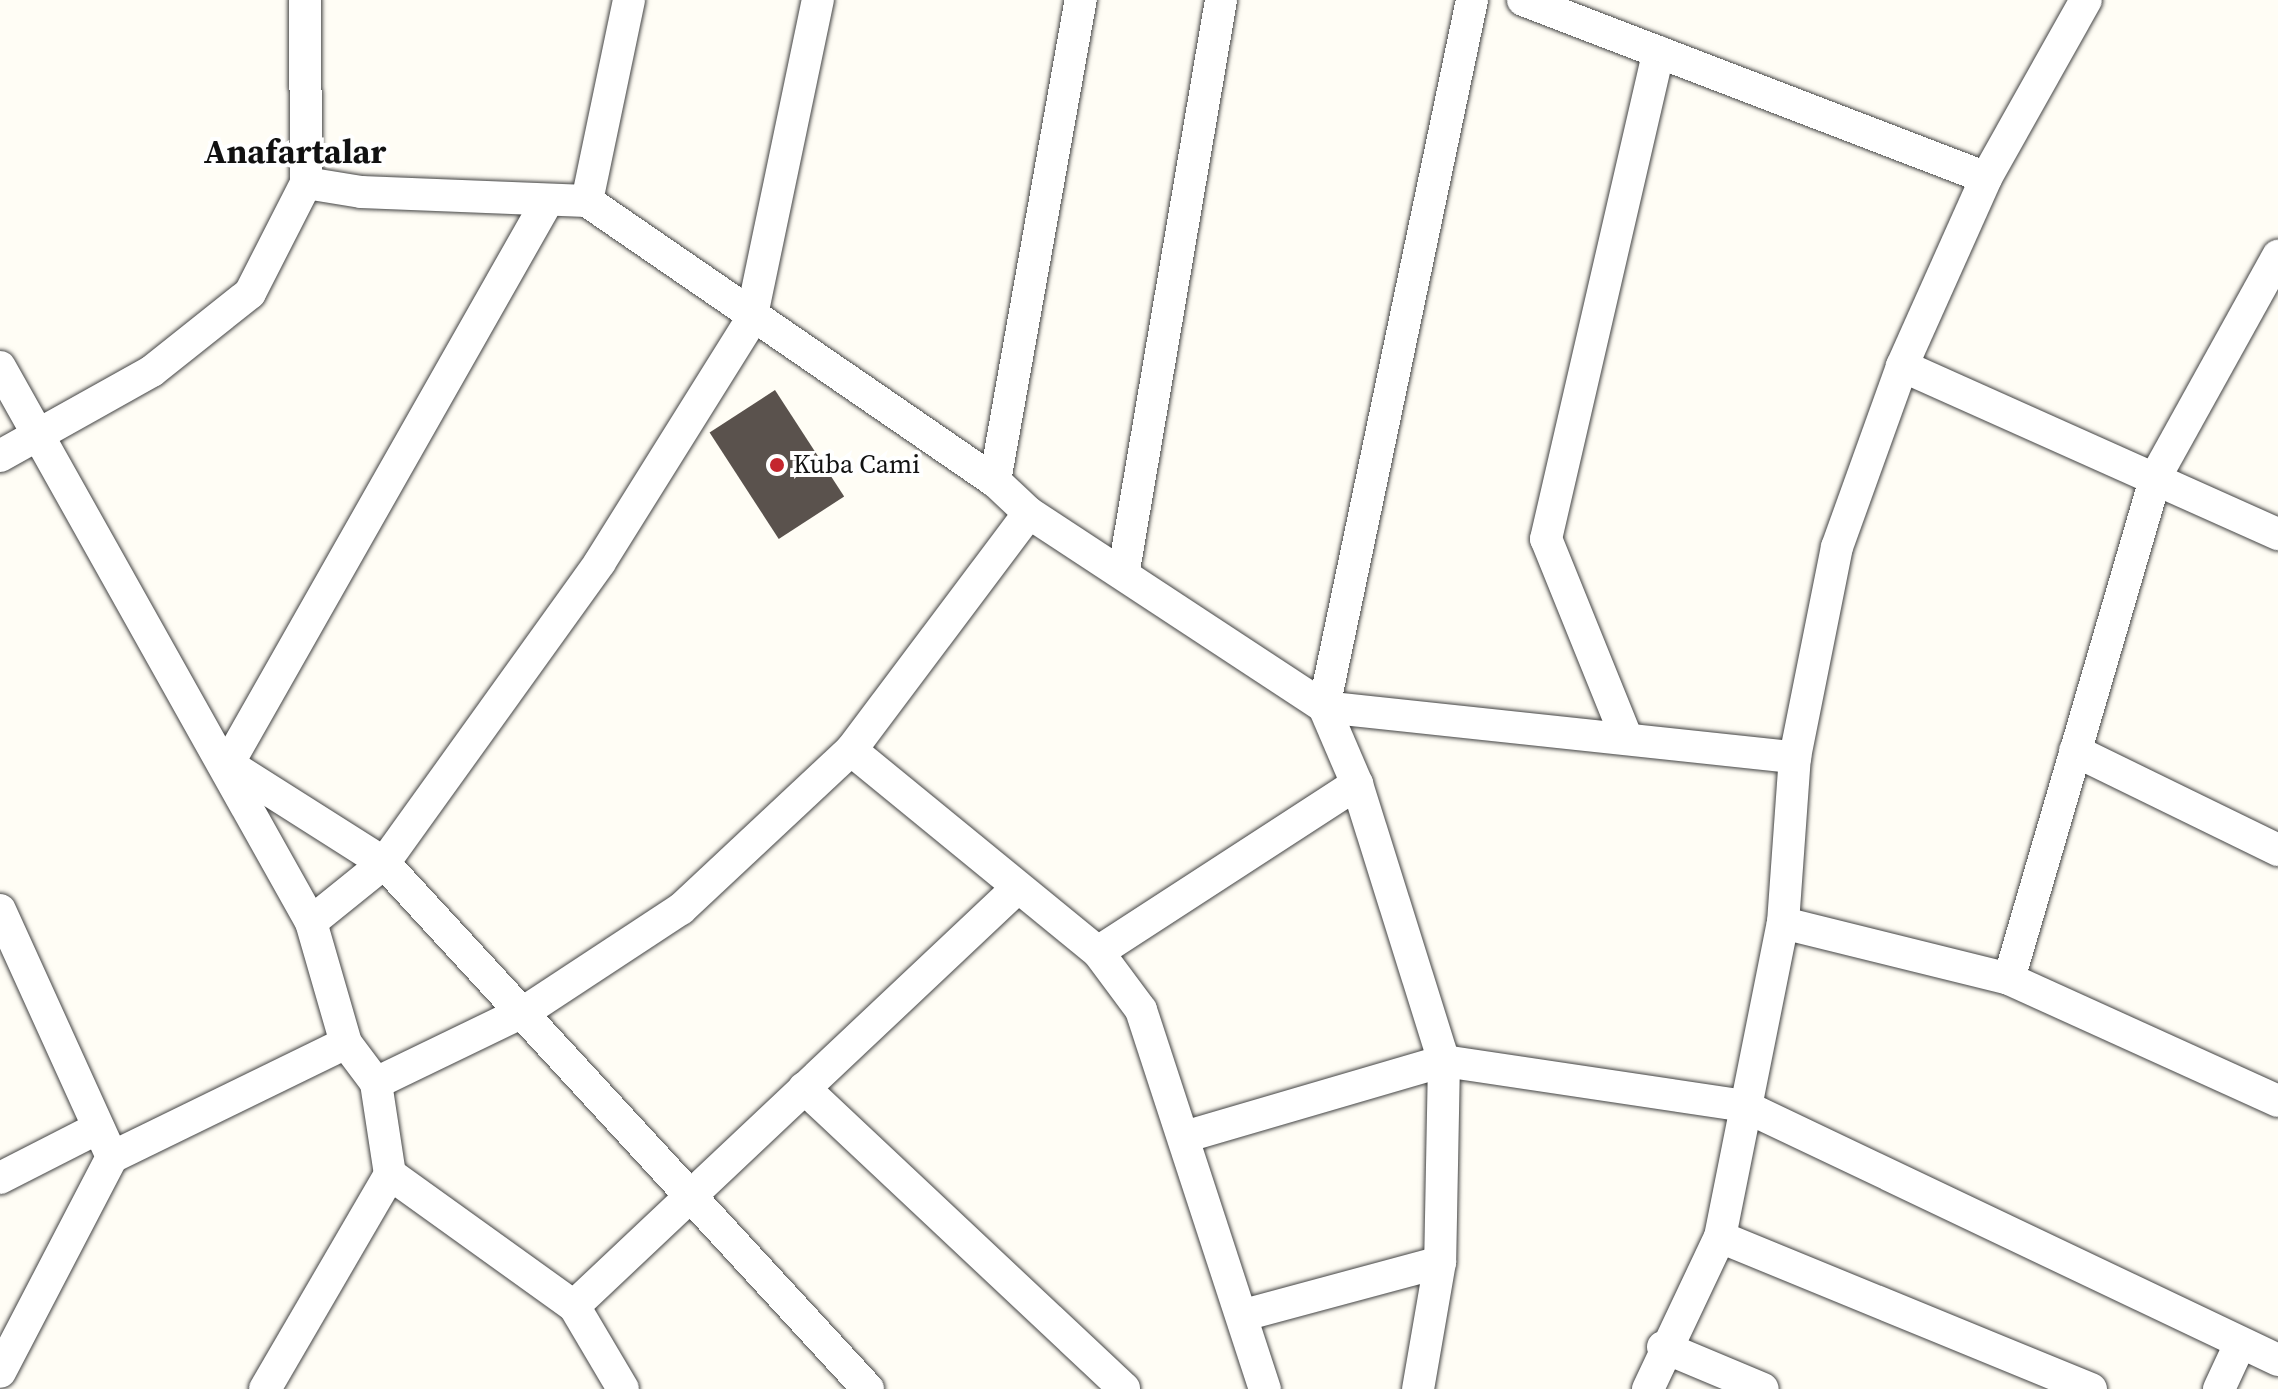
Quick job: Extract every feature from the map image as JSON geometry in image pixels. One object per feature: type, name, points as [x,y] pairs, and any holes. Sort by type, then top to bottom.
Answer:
[{"type":"street","points":[[0,456],[41,436],[152,371],[250,293],[306,183],[305,0]]},
{"type":"street","points":[[587,201],[629,0]]},
{"type":"street","points":[[311,922],[384,863],[600,562],[751,320],[818,0]]},
{"type":"street","points":[[995,481],[1081,0]]},
{"type":"street","points":[[1124,570],[1221,0]]},
{"type":"street","points":[[1418,1389],[1440,1262],[1444,1061],[1357,784],[1324,707],[1472,0]]},
{"type":"street","points":[[1523,0],[1986,178]]},
{"type":"street","points":[[1648,1389],[1663,1347],[1720,1237],[1783,923],[1795,757],[1837,547],[1902,366],[1986,178],[2086,0]]},
{"type":"street","points":[[1627,739],[1546,539],[1658,52]]},
{"type":"street","points":[[306,183],[361,192],[587,201],[751,320],[995,481],[1029,513],[1124,570],[1324,707],[1795,757]]},
{"type":"street","points":[[228,764],[548,200]]},
{"type":"street","points":[[2009,979],[2156,476],[2278,256]]},
{"type":"street","points":[[1902,366],[2156,476],[2278,534]]},
{"type":"street","points":[[0,367],[228,764],[311,922],[346,1043],[376,1083],[390,1174],[265,1389]]},
{"type":"street","points":[[376,1083],[527,1010],[681,909],[851,750],[1029,513]]},
{"type":"street","points":[[851,750],[1016,889],[1098,952],[1141,1010],[1244,1315],[1265,1389]]},
{"type":"street","points":[[2075,751],[2278,850]]},
{"type":"street","points":[[228,764],[384,863],[527,1010],[684,1196],[868,1389]]},
{"type":"street","points":[[1098,952],[1357,784]]},
{"type":"street","points":[[574,1306],[684,1196],[1016,889]]},
{"type":"street","points":[[0,910],[112,1157]]},
{"type":"street","points":[[1783,923],[2009,979],[2278,1101]]},
{"type":"street","points":[[0,1372],[112,1157],[346,1043]]},
{"type":"street","points":[[1184,1137],[1444,1061],[1744,1106],[2239,1346],[2278,1360]]},
{"type":"street","points":[[804,1088],[1124,1389]]},
{"type":"street","points":[[0,1178],[98,1128]]},
{"type":"street","points":[[390,1174],[574,1306],[623,1389]]},
{"type":"street","points":[[1720,1237],[2091,1389]]},
{"type":"street","points":[[1244,1315],[1440,1262]]},
{"type":"street","points":[[2219,1389],[2239,1346]]},
{"type":"street","points":[[1663,1347],[1763,1389]]},
{"type":"building","name":"Kuba Cami","points":[[775,390],[844,497],[779,539],[710,432]]},
{"type":"place","name":"Kuba Cami","points":[[777,465]]},
{"type":"district","name":"Anafartalar","points":[[295,152]]}]
